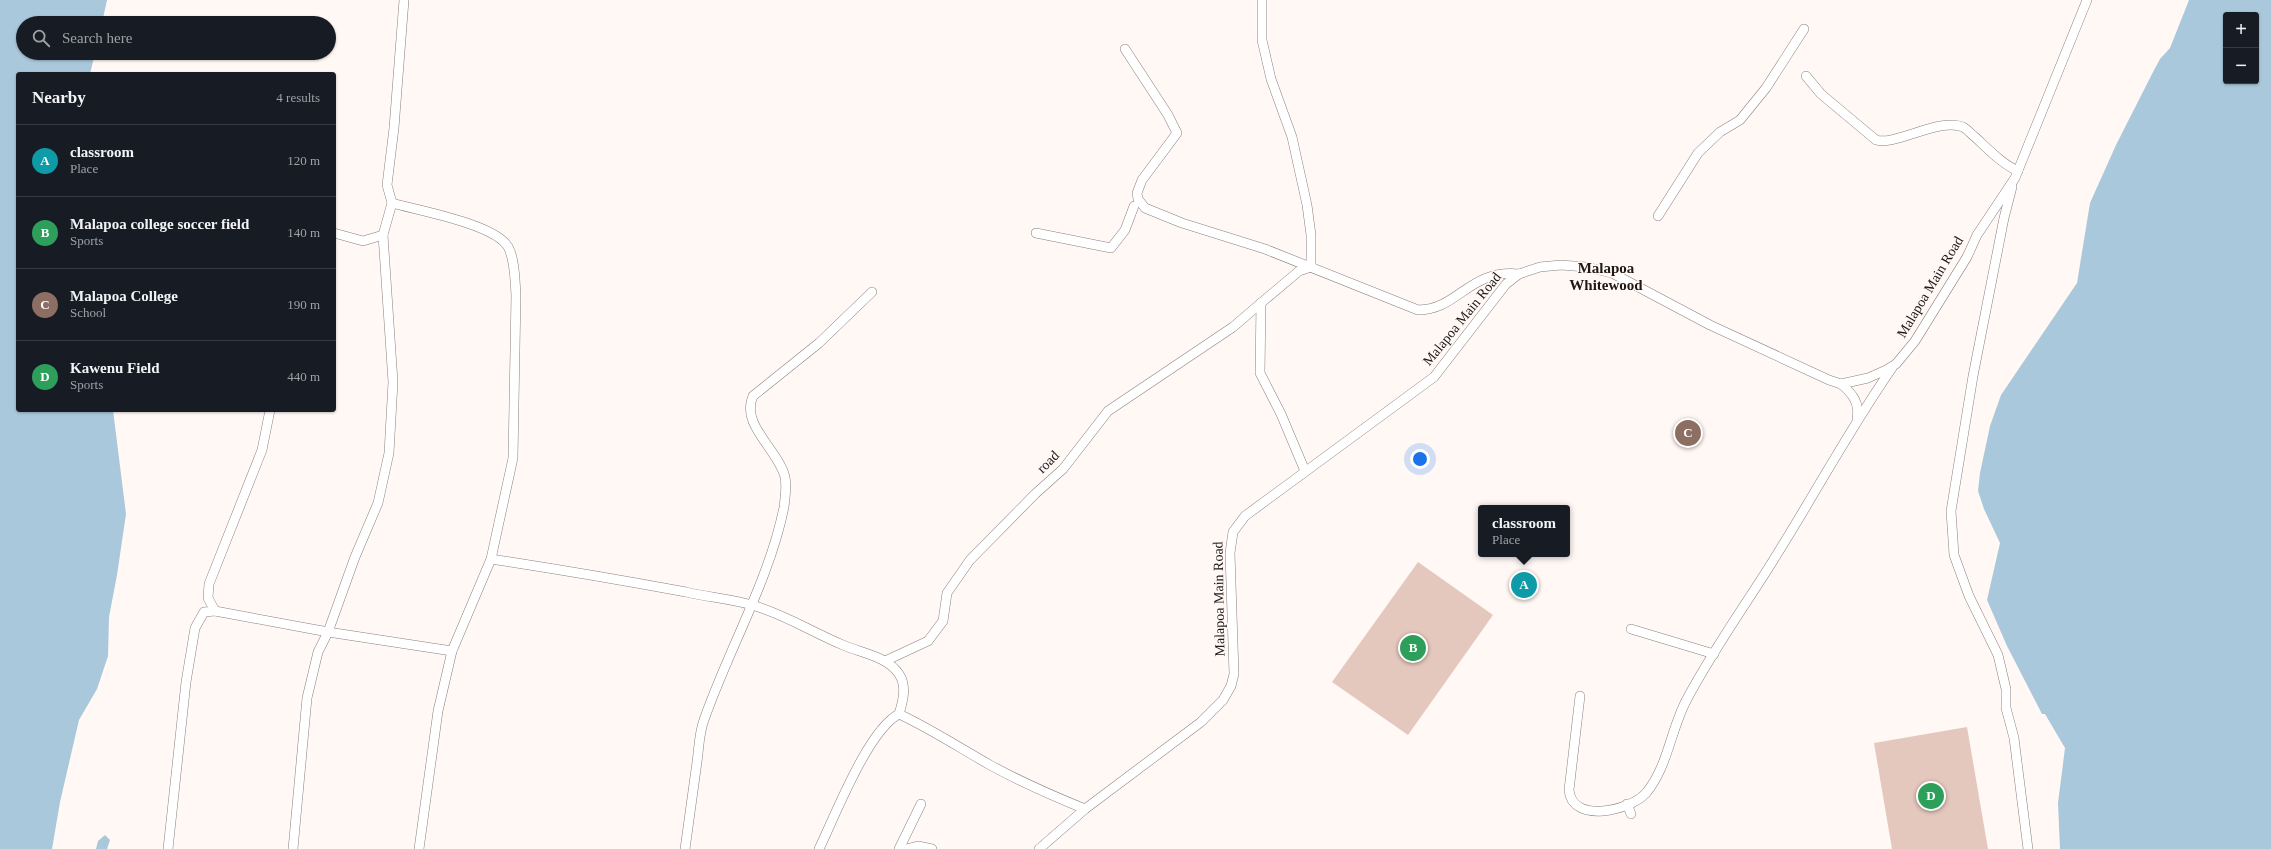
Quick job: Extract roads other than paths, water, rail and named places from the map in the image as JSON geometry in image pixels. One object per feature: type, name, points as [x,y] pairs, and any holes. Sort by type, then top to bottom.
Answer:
[{"type":"street","points":[[293,849],[307,698],[318,652],[328,632],[355,557],[378,503],[389,453],[393,382],[383,234],[392,203],[387,185],[394,128],[404,0]]},
{"type":"street","points":[[1262,0],[1262,40],[1271,80],[1292,137],[1307,205],[1311,267]]},
{"type":"street","name":"Malapoa Main Road","points":[[1039,849],[1085,809],[1201,722],[1223,700],[1231,686],[1234,674],[1230,597],[1230,541],[1233,532],[1245,516],[1434,377],[1500,290],[1519,274],[1540,267],[1561,265],[1586,267],[1612,273],[1710,325],[1760,347],[1810,372],[1841,384],[1868,378],[1881,373],[1896,364],[1915,342],[1967,257],[1977,235],[2016,174],[2087,0]]},
{"type":"street","points":[[1658,216],[1698,153],[1720,132],[1740,120],[1766,88],[1804,29]]},
{"type":"street","points":[[1125,49],[1168,115],[1177,133],[1142,180],[1137,193],[1141,204],[1145,208],[1182,223],[1245,242],[1418,310],[1434,308],[1446,302],[1474,282],[1484,277],[1507,273],[1519,274]]},
{"type":"street","points":[[1806,76],[1821,94],[1876,140],[1887,141],[1935,127],[1954,125],[1964,127],[2016,174],[2004,218],[1973,376],[1951,511],[1954,555],[1969,596],[1998,655],[2006,689],[2006,708],[2015,745],[2028,849]]},
{"type":"street","points":[[392,203],[485,230],[507,245],[514,268],[516,295],[513,458],[491,559],[452,651],[438,711],[419,849]]},
{"type":"street","points":[[1036,233],[1111,248],[1125,230],[1134,206]]},
{"type":"street","points":[[336,234],[363,241],[383,234]]},
{"type":"street","name":"road","points":[[885,661],[928,642],[942,621],[947,593],[970,560],[1035,494],[1063,469],[1108,412],[1232,327],[1299,271],[1311,267]]},
{"type":"street","points":[[685,849],[703,722],[751,604],[775,540],[785,493],[784,477],[777,459],[753,421],[749,412],[749,404],[752,396],[819,343],[872,292]]},
{"type":"street","points":[[1261,303],[1260,374],[1281,414],[1305,471]]},
{"type":"street","points":[[1580,696],[1570,796],[1577,807],[1584,810],[1612,809],[1640,798],[1650,788],[1661,766],[1686,700],[1856,425],[1865,406],[1896,364]]},
{"type":"street","points":[[1841,384],[1852,394],[1856,402],[1858,413],[1856,425]]},
{"type":"street","points":[[215,610],[208,598],[209,584],[262,450],[270,412]]},
{"type":"street","points":[[491,559],[592,574],[751,604],[783,616],[844,646],[885,661],[900,675],[904,687],[903,701],[899,714],[890,719],[879,730],[856,772],[819,849]]},
{"type":"street","points":[[168,849],[186,682],[195,628],[204,612],[215,610],[328,632],[452,651]]},
{"type":"street","points":[[1631,629],[1714,654]]},
{"type":"street","points":[[899,714],[924,726],[990,765],[1030,786],[1085,809]]},
{"type":"street","points":[[899,849],[921,804]]},
{"type":"street","points":[[1627,804],[1631,814]]},
{"type":"street","points":[[906,849],[918,846],[932,849]]},
{"type":"water","points":[[0,0],[107,0],[104,16],[16,16],[16,60],[93,60],[90,72],[16,72],[16,412],[113,412],[126,514],[109,617],[108,656],[97,689],[79,720],[60,802],[52,849],[0,849]]},
{"type":"water","points":[[2189,0],[2271,0],[2271,849],[2060,849],[2058,803],[2065,748],[2045,714],[2042,714],[2007,646],[1987,600],[2000,543],[1984,509],[1978,491],[1980,473],[1990,426],[2001,395],[2077,283],[2090,203],[2116,145],[2160,59],[2170,48]]},
{"type":"water","points":[[105,835],[110,840],[107,849],[96,849],[98,841]]},
{"type":"place","name":"Malapoa College","points":[[1688,433]]},
{"type":"place","name":"classroom","points":[[1524,585]]},
{"type":"place","name":"Malapoa college soccer field","points":[[1413,648]]},
{"type":"place","name":"Kawenu Field","points":[[1931,796]]},
{"type":"district","name":"Malapoa Whitewood","points":[[1606,276]]}]
